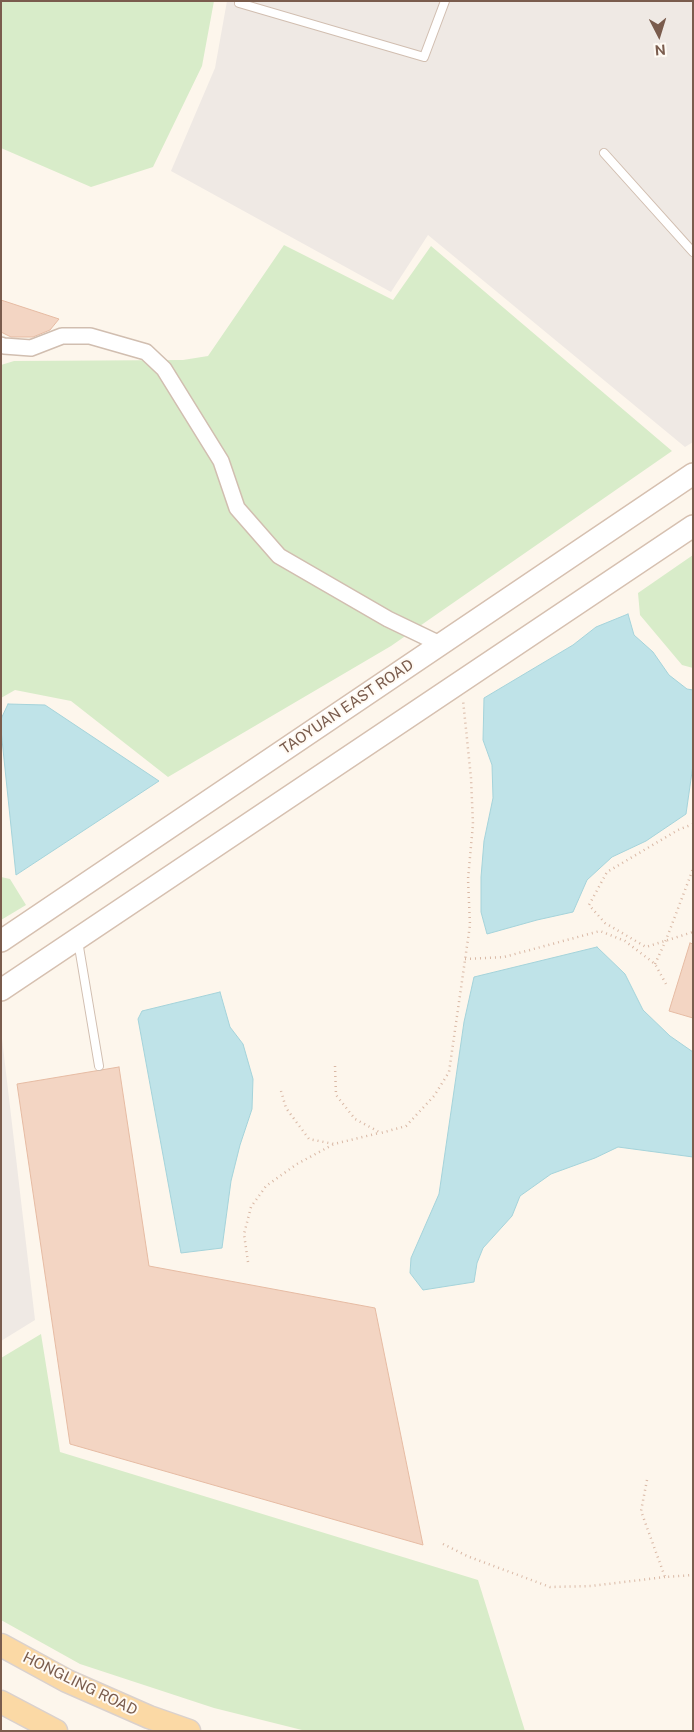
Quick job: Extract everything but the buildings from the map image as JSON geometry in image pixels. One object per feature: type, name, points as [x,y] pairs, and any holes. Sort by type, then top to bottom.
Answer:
[{"type":"main road","name":"TAOYUAN EAST ROAD","points":[[1,941],[693,474]]},
{"type":"main road","points":[[1,990],[693,526]]},
{"type":"main road","name":"HONGLING ROAD","points":[[1,1645],[67,1680],[149,1717],[189,1731]]},
{"type":"main road","points":[[1,1702],[56,1731]]},
{"type":"street","points":[[1,345],[31,348],[62,336],[90,336],[146,352],[164,369],[221,461],[237,508],[279,556],[388,619],[440,644]]},
{"type":"lane","points":[[239,3],[424,57],[445,1]]},
{"type":"lane","points":[[604,153],[693,252]]},
{"type":"lane","points":[[77,939],[99,1066]]},
{"type":"path","points":[[248,1262],[244,1234],[251,1207],[266,1186],[298,1164],[334,1144],[406,1126],[434,1096],[449,1072],[470,925],[468,879],[474,824],[472,778],[461,681]]},
{"type":"path","points":[[693,824],[678,830],[607,872],[589,905],[605,924],[646,947],[693,932]]},
{"type":"path","points":[[655,964],[693,869]]},
{"type":"path","points":[[465,959],[504,957],[600,931],[625,942],[655,964],[666,984]]},
{"type":"path","points":[[335,1066],[336,1095],[355,1119],[381,1133]]},
{"type":"path","points":[[282,1091],[286,1108],[309,1139],[334,1144]]},
{"type":"path","points":[[648,1480],[641,1511],[665,1577]]},
{"type":"path","points":[[443,1544],[467,1556],[550,1587],[591,1586],[693,1575]]},
{"type":"shaded area","points":[[227,1],[693,1],[693,442],[685,447],[428,235],[391,292],[171,171],[215,68]]},
{"type":"shaded area","points":[[1,1030],[35,1320],[1,1341]]},
{"type":"green space","points":[[1,1],[214,1],[202,66],[153,167],[91,187],[1,148]]},
{"type":"green space","points":[[284,245],[393,300],[431,246],[672,451],[391,646],[168,777],[71,701],[15,690],[1,698],[1,365],[14,361],[183,360],[208,356]]},
{"type":"green space","points":[[693,555],[693,668],[682,665],[640,615],[638,593]]},
{"type":"green space","points":[[1,877],[10,879],[26,905],[1,920]]},
{"type":"green space","points":[[41,1334],[60,1452],[478,1580],[525,1731],[306,1731],[214,1708],[80,1664],[1,1620],[1,1358]]},
{"type":"water","points":[[628,614],[634,635],[653,652],[669,675],[687,689],[693,690],[693,765],[686,814],[646,841],[612,857],[587,880],[573,912],[487,934],[481,912],[481,877],[484,841],[493,798],[492,765],[483,740],[484,698],[573,645],[596,627]]},
{"type":"water","points":[[8,704],[45,705],[159,781],[16,875],[1,730],[1,719]]},
{"type":"water","points":[[597,947],[625,974],[643,1010],[670,1036],[693,1052],[693,1157],[618,1147],[595,1158],[551,1174],[520,1196],[512,1216],[483,1248],[477,1263],[474,1282],[423,1290],[410,1273],[411,1258],[439,1194],[464,1022],[474,977]]},
{"type":"water","points":[[220,992],[230,1027],[243,1044],[253,1079],[252,1109],[231,1181],[222,1248],[181,1253],[138,1019],[142,1011]]}]
